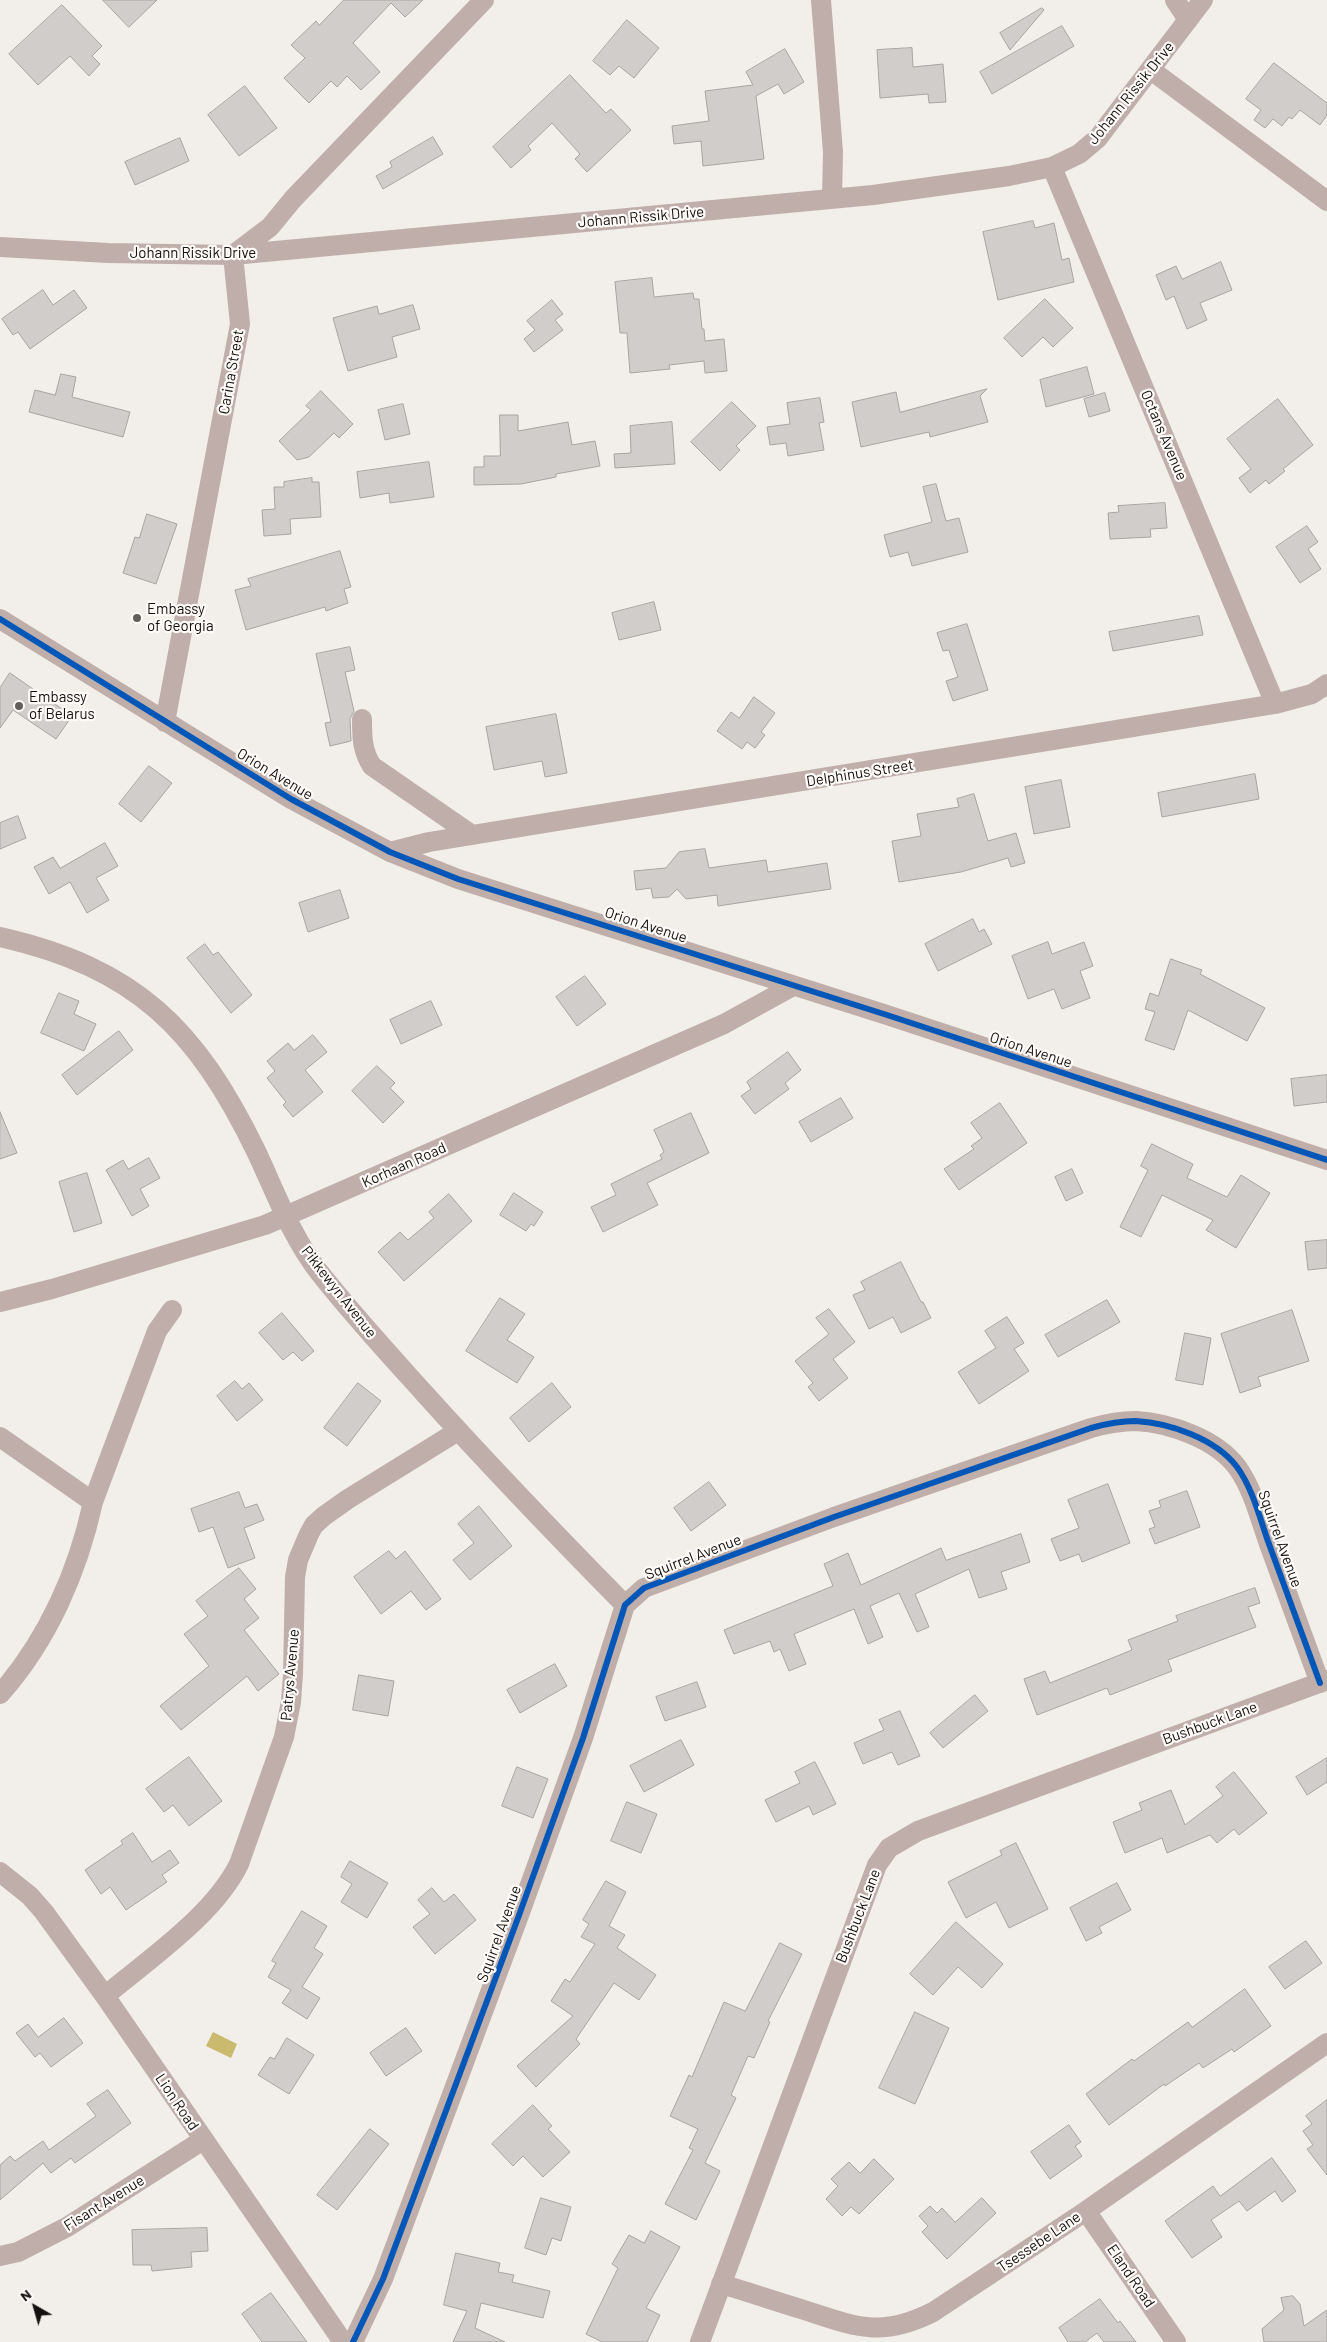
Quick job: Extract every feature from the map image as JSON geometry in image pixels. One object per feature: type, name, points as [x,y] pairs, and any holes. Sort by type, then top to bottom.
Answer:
[{"type":"street","points":[[233,255],[270,227],[293,198],[484,0]]},
{"type":"street","points":[[821,0],[833,152],[832,199]]},
{"type":"street","points":[[1175,0],[1188,20]]},
{"type":"street","name":"Johann Rissik Drive","points":[[0,247],[108,253],[233,255],[832,199],[990,179],[1052,167],[1079,154],[1098,138],[1152,70],[1203,0]]},
{"type":"street","points":[[1152,70],[1327,201]]},
{"type":"street","name":"Octans Avenue","points":[[1052,167],[1275,704]]},
{"type":"street","name":"Carina Street","points":[[165,722],[240,324],[233,255]]},
{"type":"street","name":"Orion Avenue","points":[[0,620],[291,799],[390,852],[458,879],[886,1015],[1327,1160]]},
{"type":"street","name":"Delphinus Street","points":[[390,852],[429,842],[1275,704],[1312,694],[1327,684]]},
{"type":"street","points":[[362,718],[363,743],[366,757],[372,766],[472,835]]},
{"type":"street","name":"Pikkewyn Avenue","points":[[0,937],[86,964],[137,992],[162,1014],[202,1056],[243,1125],[310,1260],[335,1292],[458,1430],[625,1605]]},
{"type":"street","name":"Korhaan Road","points":[[0,1302],[217,1241],[287,1216],[724,1024],[793,986]]},
{"type":"street","points":[[0,1694],[11,1682],[49,1625],[62,1598],[76,1565],[93,1502],[157,1331],[172,1310]]},
{"type":"street","name":"Squirrel Avenue","points":[[353,2342],[383,2279],[518,1918],[583,1738],[625,1605],[636,1594],[654,1584],[834,1517],[1091,1428],[1106,1424],[1135,1421],[1162,1425],[1208,1441],[1223,1452],[1237,1468],[1256,1508],[1323,1682]]},
{"type":"street","name":"Patrys Avenue","points":[[105,1996],[200,1915],[230,1882],[240,1864],[284,1737],[291,1702],[293,1674],[295,1577],[298,1560],[314,1525],[348,1499],[458,1430]]},
{"type":"street","points":[[0,1437],[93,1502]]},
{"type":"street","name":"Bushbuck Lane","points":[[700,2342],[874,1872],[889,1848],[918,1831],[1323,1682]]},
{"type":"street","name":"Lion Road","points":[[0,1872],[30,1896],[44,1912],[105,1996],[343,2342]]},
{"type":"street","name":"Tsessebe Lane","points":[[721,2284],[840,2323],[874,2328],[917,2320],[933,2312],[1086,2211],[1327,2044]]},
{"type":"street","name":"Fisant Avenue","points":[[0,2256],[18,2252],[67,2227],[203,2140]]},
{"type":"street","name":"Eland Road","points":[[1086,2211],[1176,2342]]},
{"type":"shaded area","points":[[213,2032],[237,2044],[231,2058],[206,2046]]},
{"type":"building","points":[[103,0],[157,0],[129,27]]},
{"type":"building","points":[[344,0],[423,0],[405,17],[391,3],[353,43],[380,72],[361,90],[347,76],[337,87],[331,81],[309,103],[284,78],[305,58],[291,45],[316,21],[319,25]]},
{"type":"building","points":[[62,5],[102,46],[92,56],[100,64],[89,76],[70,56],[38,85],[9,54]]},
{"type":"building","points":[[1042,8],[1044,10],[1010,50],[1000,33]]},
{"type":"building","points":[[627,20],[659,48],[634,78],[619,66],[610,75],[593,61]]},
{"type":"building","points":[[1062,26],[1074,46],[992,94],[980,72]]},
{"type":"building","points":[[912,48],[913,67],[943,64],[946,102],[929,103],[928,94],[880,98],[877,50]]},
{"type":"building","points":[[785,49],[804,82],[784,94],[778,84],[756,96],[764,159],[703,166],[701,141],[674,144],[672,126],[709,121],[705,91],[753,85],[746,72]]},
{"type":"building","points":[[1274,63],[1327,103],[1327,115],[1320,125],[1300,110],[1292,119],[1289,117],[1282,126],[1273,119],[1265,128],[1254,120],[1261,110],[1246,99]]},
{"type":"building","points":[[570,75],[606,113],[611,109],[631,130],[587,172],[575,159],[580,154],[552,123],[528,146],[531,150],[511,168],[493,147]]},
{"type":"building","points":[[245,86],[277,128],[239,156],[208,115]]},
{"type":"building","points":[[433,137],[443,154],[383,189],[376,176],[392,167],[390,162]]},
{"type":"building","points":[[180,138],[189,161],[135,185],[125,162]]},
{"type":"building","points":[[1033,221],[1035,228],[1054,223],[1062,260],[1069,258],[1074,282],[998,300],[983,232]]},
{"type":"building","points":[[1221,262],[1232,290],[1200,303],[1207,320],[1187,329],[1174,296],[1166,300],[1156,275],[1176,266],[1182,279]]},
{"type":"building","points":[[652,278],[654,297],[693,293],[694,299],[699,299],[705,341],[724,339],[727,371],[705,373],[704,361],[669,365],[670,369],[630,373],[627,333],[620,333],[615,282]]},
{"type":"building","points":[[43,290],[53,305],[74,290],[87,308],[30,349],[18,332],[13,335],[2,319]]},
{"type":"building","points":[[1045,299],[1073,328],[1053,347],[1043,337],[1022,357],[1004,338]]},
{"type":"building","points":[[552,300],[563,314],[555,320],[563,330],[534,352],[524,339],[535,330],[527,321]]},
{"type":"building","points":[[413,305],[420,329],[392,337],[397,357],[348,371],[333,318],[377,306],[379,314]]},
{"type":"building","points":[[1087,367],[1094,394],[1046,407],[1040,380]]},
{"type":"building","points":[[61,374],[76,377],[72,397],[130,412],[123,437],[29,412],[35,390],[55,395]]},
{"type":"building","points":[[987,389],[980,396],[988,422],[930,437],[929,432],[861,447],[852,402],[896,392],[900,412]]},
{"type":"building","points":[[321,391],[353,424],[339,438],[334,433],[309,457],[297,460],[279,441],[311,410],[306,406]]},
{"type":"building","points":[[1105,393],[1110,411],[1089,417],[1084,399]]},
{"type":"building","points":[[820,398],[824,422],[819,423],[824,450],[788,456],[786,443],[770,445],[767,427],[790,424],[787,403]]},
{"type":"building","points":[[1278,399],[1313,445],[1283,469],[1285,471],[1269,484],[1266,480],[1250,493],[1239,478],[1251,469],[1227,439]]},
{"type":"building","points":[[732,402],[756,426],[736,446],[740,450],[720,471],[691,442]]},
{"type":"building","points":[[403,404],[410,434],[385,440],[378,410]]},
{"type":"building","points":[[500,415],[518,415],[518,431],[568,422],[572,445],[595,441],[600,466],[556,474],[556,477],[521,484],[474,485],[474,467],[484,467],[484,456],[500,456]]},
{"type":"building","points":[[672,422],[675,464],[615,468],[614,454],[631,453],[630,426]]},
{"type":"building","points":[[429,462],[434,497],[390,503],[389,493],[360,498],[357,472]]},
{"type":"building","points":[[312,478],[312,482],[319,482],[321,517],[290,519],[291,534],[264,536],[262,510],[275,509],[274,487],[284,487],[284,482]]},
{"type":"building","points":[[936,484],[946,521],[959,518],[968,552],[912,566],[908,552],[890,557],[884,535],[932,522],[923,487]]},
{"type":"building","points":[[1165,503],[1167,528],[1150,529],[1151,537],[1110,539],[1108,513],[1119,512],[1118,506]]},
{"type":"building","points":[[147,514],[177,524],[156,584],[123,573],[135,537],[139,538]]},
{"type":"building","points":[[1307,526],[1318,542],[1308,549],[1321,569],[1300,583],[1276,547]]},
{"type":"building","points":[[340,551],[351,587],[344,589],[348,603],[326,611],[325,607],[246,630],[235,590],[251,586],[248,579]]},
{"type":"building","points":[[654,602],[661,630],[619,640],[612,613]]},
{"type":"building","points":[[1199,616],[1203,635],[1113,651],[1109,632]]},
{"type":"building","points":[[967,624],[988,690],[953,701],[946,681],[958,677],[949,650],[943,651],[937,633]]},
{"type":"building","points":[[350,647],[355,670],[345,672],[354,711],[350,719],[351,741],[330,746],[325,723],[331,722],[316,654]]},
{"type":"building","points":[[10,673],[72,716],[56,739],[13,710],[0,728],[0,688]]},
{"type":"building","points":[[754,697],[775,713],[761,732],[765,735],[755,748],[747,742],[742,749],[717,731],[731,712],[739,718]]},
{"type":"building","points":[[556,714],[567,773],[545,777],[542,761],[494,770],[486,727]]},
{"type":"building","points":[[149,766],[172,783],[141,822],[119,804]]},
{"type":"building","points":[[1255,774],[1259,799],[1162,817],[1158,793]]},
{"type":"building","points":[[1061,780],[1070,827],[1034,834],[1025,787]]},
{"type":"building","points":[[974,794],[988,841],[1016,833],[1025,863],[1011,867],[1008,858],[961,872],[899,882],[892,841],[921,836],[917,814],[959,807],[957,799]]},
{"type":"building","points":[[18,816],[26,838],[0,849],[0,823]]},
{"type":"building","points":[[105,843],[118,866],[96,878],[109,900],[87,913],[70,882],[49,894],[34,867],[53,857],[60,868]]},
{"type":"building","points":[[705,849],[709,868],[766,860],[768,872],[827,863],[831,889],[718,906],[717,895],[686,899],[677,889],[669,897],[653,898],[651,888],[636,890],[634,871],[666,868],[679,852]]},
{"type":"building","points":[[340,890],[349,918],[308,932],[299,903]]},
{"type":"building","points":[[973,919],[979,932],[984,929],[992,944],[938,971],[925,944]]},
{"type":"building","points":[[1048,942],[1052,954],[1084,942],[1093,966],[1080,971],[1090,998],[1062,1009],[1054,989],[1028,999],[1012,956]]},
{"type":"building","points":[[205,944],[213,955],[218,952],[252,995],[231,1013],[187,958]]},
{"type":"building","points":[[1171,959],[1202,970],[1200,974],[1265,1008],[1247,1041],[1188,1010],[1174,1050],[1145,1040],[1155,1012],[1145,1009],[1150,993],[1158,996]]},
{"type":"building","points":[[585,976],[606,1004],[577,1026],[556,997]]},
{"type":"building","points":[[59,993],[79,1001],[74,1014],[96,1024],[84,1051],[41,1033]]},
{"type":"building","points":[[431,1001],[442,1025],[401,1044],[390,1020]]},
{"type":"building","points":[[119,1031],[133,1050],[77,1095],[62,1075]]},
{"type":"building","points":[[313,1035],[327,1052],[305,1070],[323,1092],[293,1117],[283,1105],[286,1102],[267,1078],[275,1071],[267,1061],[288,1043],[294,1050]]},
{"type":"building","points":[[788,1052],[801,1070],[785,1083],[789,1089],[755,1114],[741,1096],[751,1089],[747,1082]]},
{"type":"building","points":[[377,1066],[395,1083],[390,1088],[404,1102],[383,1123],[352,1091]]},
{"type":"building","points":[[1327,1075],[1327,1102],[1294,1106],[1291,1079]]},
{"type":"building","points":[[841,1098],[853,1118],[811,1142],[799,1122]]},
{"type":"building","points":[[1000,1103],[1027,1143],[959,1190],[944,1169],[974,1149],[971,1146],[982,1138],[971,1123]]},
{"type":"building","points":[[0,1112],[17,1153],[0,1159]]},
{"type":"building","points":[[691,1113],[709,1153],[647,1183],[658,1205],[603,1232],[591,1207],[616,1195],[611,1184],[662,1159],[660,1155],[664,1152],[654,1130]]},
{"type":"building","points":[[1152,1144],[1193,1164],[1187,1178],[1227,1197],[1241,1175],[1270,1193],[1236,1248],[1206,1230],[1213,1220],[1162,1195],[1141,1237],[1120,1227],[1148,1170],[1141,1166]]},
{"type":"building","points":[[149,1158],[160,1178],[140,1189],[149,1206],[132,1216],[106,1170],[123,1160],[128,1169]]},
{"type":"building","points":[[1072,1169],[1083,1193],[1066,1201],[1055,1177]]},
{"type":"building","points":[[87,1173],[102,1223],[74,1232],[59,1182]]},
{"type":"building","points":[[514,1193],[543,1212],[534,1226],[531,1224],[526,1231],[500,1215]]},
{"type":"building","points":[[449,1194],[472,1221],[404,1281],[378,1252],[400,1232],[408,1240],[434,1218],[429,1212]]},
{"type":"building","points":[[1327,1240],[1327,1268],[1308,1270],[1305,1242]]},
{"type":"building","points":[[901,1262],[931,1318],[901,1333],[893,1317],[869,1329],[853,1295],[865,1290],[861,1282]]},
{"type":"building","points":[[500,1298],[525,1314],[507,1340],[534,1357],[517,1383],[466,1351]]},
{"type":"building","points":[[1107,1300],[1120,1322],[1058,1357],[1045,1335]]},
{"type":"building","points":[[829,1309],[855,1342],[833,1359],[848,1378],[819,1401],[808,1387],[813,1383],[795,1361],[829,1334],[816,1318]]},
{"type":"building","points":[[1292,1310],[1309,1361],[1258,1377],[1261,1386],[1240,1393],[1221,1334]]},
{"type":"building","points":[[282,1313],[314,1351],[302,1361],[293,1352],[283,1360],[259,1333]]},
{"type":"building","points":[[1007,1317],[1024,1343],[1014,1349],[1029,1371],[979,1404],[958,1372],[996,1348],[985,1331]]},
{"type":"building","points":[[1185,1333],[1211,1338],[1203,1385],[1176,1380]]},
{"type":"building","points":[[235,1381],[242,1389],[249,1383],[263,1400],[237,1421],[217,1396]]},
{"type":"building","points":[[358,1383],[381,1401],[347,1446],[324,1428]]},
{"type":"building","points":[[552,1383],[571,1407],[529,1442],[510,1418]]},
{"type":"building","points":[[709,1482],[726,1505],[691,1531],[674,1508]]},
{"type":"building","points":[[1108,1484],[1130,1543],[1082,1562],[1079,1554],[1060,1561],[1051,1539],[1079,1528],[1068,1500]]},
{"type":"building","points":[[1187,1491],[1200,1527],[1155,1544],[1149,1529],[1155,1527],[1149,1511],[1161,1507],[1159,1501]]},
{"type":"building","points":[[239,1492],[245,1508],[257,1504],[264,1520],[244,1528],[255,1558],[228,1568],[213,1527],[199,1532],[191,1509]]},
{"type":"building","points":[[479,1506],[512,1546],[470,1580],[453,1560],[474,1543],[458,1524]]},
{"type":"building","points":[[1021,1534],[1030,1562],[1001,1572],[1007,1589],[979,1598],[969,1569],[915,1594],[929,1627],[917,1632],[899,1593],[870,1606],[883,1637],[868,1644],[854,1609],[794,1634],[806,1664],[789,1671],[780,1649],[774,1652],[770,1641],[734,1654],[724,1630],[833,1586],[824,1564],[848,1553],[861,1585],[941,1548],[946,1560]]},
{"type":"building","points":[[389,1551],[396,1559],[405,1551],[441,1599],[426,1610],[411,1591],[381,1614],[354,1577]]},
{"type":"building","points":[[239,1568],[256,1589],[244,1599],[259,1618],[244,1630],[279,1674],[258,1691],[247,1676],[181,1730],[160,1706],[209,1666],[184,1634],[208,1616],[196,1601]]},
{"type":"building","points":[[1255,1588],[1260,1603],[1248,1607],[1256,1627],[1168,1660],[1172,1671],[1110,1695],[1107,1688],[1037,1715],[1024,1679],[1045,1671],[1050,1683],[1132,1650],[1128,1640],[1178,1621],[1176,1616]]},
{"type":"building","points":[[555,1664],[567,1686],[520,1713],[507,1690]]},
{"type":"building","points":[[359,1675],[394,1681],[388,1716],[353,1710]]},
{"type":"building","points":[[697,1682],[706,1707],[665,1721],[656,1697]]},
{"type":"building","points":[[975,1695],[988,1711],[943,1748],[930,1733]]},
{"type":"building","points":[[900,1711],[920,1756],[898,1765],[892,1752],[863,1764],[854,1743],[884,1730],[879,1720]]},
{"type":"building","points":[[681,1740],[694,1765],[644,1792],[630,1766]]},
{"type":"building","points":[[189,1757],[222,1801],[189,1826],[173,1805],[164,1812],[146,1789]]},
{"type":"building","points":[[1327,1758],[1327,1782],[1307,1795],[1296,1777]]},
{"type":"building","points":[[815,1762],[836,1804],[813,1815],[809,1806],[776,1822],[765,1800],[800,1783],[795,1772]]},
{"type":"building","points":[[517,1767],[548,1779],[533,1818],[502,1806]]},
{"type":"building","points":[[1234,1772],[1267,1813],[1239,1835],[1234,1829],[1217,1843],[1210,1835],[1167,1853],[1162,1838],[1125,1853],[1113,1822],[1142,1810],[1139,1803],[1171,1790],[1185,1825],[1223,1796],[1216,1787]]},
{"type":"building","points":[[627,1802],[657,1814],[641,1853],[611,1841]]},
{"type":"building","points":[[133,1833],[152,1862],[170,1850],[179,1863],[162,1875],[167,1882],[126,1910],[110,1887],[101,1894],[85,1870],[123,1844],[121,1841]]},
{"type":"building","points":[[1016,1843],[1048,1909],[1009,1928],[996,1902],[966,1918],[948,1882],[1002,1855],[1000,1851]]},
{"type":"building","points":[[350,1861],[388,1883],[367,1918],[341,1902],[352,1884],[341,1877]]},
{"type":"building","points":[[606,1881],[626,1892],[609,1926],[625,1935],[617,1948],[656,1975],[639,2000],[614,1983],[576,2039],[580,2044],[536,2087],[517,2066],[573,2016],[551,2001],[565,1979],[570,1982],[595,1944],[581,1937],[589,1924],[583,1920]]},
{"type":"building","points":[[1117,1883],[1131,1910],[1099,1927],[1102,1933],[1086,1941],[1070,1908]]},
{"type":"building","points":[[432,1888],[444,1902],[454,1894],[476,1920],[435,1954],[413,1927],[430,1914],[418,1900]]},
{"type":"building","points":[[302,1911],[327,1926],[314,1948],[323,1954],[302,1987],[320,1998],[307,2019],[282,2003],[291,1990],[268,1977],[276,1963],[272,1961]]},
{"type":"building","points":[[956,1922],[1003,1964],[982,1988],[958,1967],[933,1995],[910,1974]]},
{"type":"building","points":[[1306,1941],[1322,1963],[1285,1989],[1269,1967]]},
{"type":"building","points":[[780,1943],[802,1954],[768,2021],[770,2022],[754,2058],[748,2056],[731,2095],[736,2098],[705,2163],[720,2171],[696,2220],[665,2204],[693,2150],[689,2148],[698,2129],[670,2116],[689,2075],[692,2077],[724,2002],[745,2011]]},
{"type":"building","points":[[1245,1989],[1271,2026],[1234,2052],[1232,2049],[1203,2068],[1199,2063],[1165,2086],[1164,2084],[1109,2125],[1086,2094],[1132,2059],[1134,2061],[1188,2022],[1192,2027]]},
{"type":"building","points":[[915,2012],[949,2028],[915,2104],[879,2088]]},
{"type":"building","points":[[64,2018],[83,2043],[51,2067],[40,2053],[35,2057],[16,2033],[28,2024],[38,2037]]},
{"type":"building","points":[[406,2028],[422,2051],[386,2076],[370,2053]]},
{"type":"building","points":[[287,2038],[314,2055],[289,2094],[258,2075],[270,2057],[274,2059]]},
{"type":"building","points":[[108,2090],[131,2123],[75,2163],[71,2158],[51,2173],[43,2163],[0,2200],[0,2165],[10,2156],[15,2161],[43,2141],[49,2150],[96,2116],[87,2104]]},
{"type":"building","points":[[1327,2100],[1327,2175],[1307,2149],[1313,2145],[1303,2131],[1312,2124],[1306,2116]]},
{"type":"building","points":[[533,2105],[552,2126],[548,2129],[570,2152],[543,2177],[523,2156],[513,2166],[492,2144]]},
{"type":"building","points":[[1069,2125],[1081,2142],[1075,2146],[1082,2156],[1050,2179],[1031,2152]]},
{"type":"building","points":[[370,2129],[389,2144],[337,2210],[317,2195]]},
{"type":"building","points":[[1272,2158],[1296,2191],[1282,2202],[1275,2191],[1247,2211],[1239,2201],[1211,2220],[1222,2237],[1192,2258],[1165,2221],[1213,2186],[1220,2196]]},
{"type":"building","points":[[874,2159],[894,2179],[859,2214],[851,2207],[842,2216],[826,2199],[838,2186],[831,2179],[849,2162],[860,2173]]},
{"type":"building","points":[[541,2198],[571,2207],[561,2241],[552,2238],[546,2255],[525,2248]]},
{"type":"building","points":[[982,2198],[996,2213],[947,2259],[922,2232],[928,2226],[919,2216],[930,2206],[937,2213],[942,2208],[955,2222]]},
{"type":"building","points":[[207,2228],[208,2251],[191,2252],[192,2267],[152,2271],[151,2265],[133,2265],[132,2230]]},
{"type":"building","points":[[651,2231],[680,2247],[646,2308],[660,2315],[647,2342],[602,2342],[586,2334],[618,2268],[612,2264],[629,2235],[644,2243]]},
{"type":"building","points":[[456,2253],[500,2263],[498,2272],[514,2275],[512,2282],[550,2291],[543,2318],[481,2303],[475,2328],[505,2342],[453,2342],[467,2311],[444,2305]]},
{"type":"building","points":[[271,2293],[307,2342],[262,2342],[242,2314]]},
{"type":"building","points":[[1293,2296],[1300,2304],[1304,2326],[1327,2310],[1327,2342],[1264,2342],[1262,2329],[1284,2310],[1281,2298]]},
{"type":"building","points":[[1100,2299],[1118,2323],[1120,2321],[1136,2342],[1104,2342],[1097,2333],[1085,2342],[1068,2342],[1059,2328]]},
{"type":"cycle path","points":[[0,619],[291,799],[390,852],[458,879],[887,1015],[1327,1160]]},
{"type":"cycle path","points":[[353,2342],[383,2279],[518,1918],[583,1738],[625,1605],[644,1588],[834,1517],[1091,1428],[1125,1422],[1149,1422],[1177,1429],[1205,1441],[1228,1457],[1243,1476],[1256,1504],[1320,1683]]},
{"type":"place","name":"Embassy of Georgia","points":[[137,618]]},
{"type":"place","name":"Embassy of Belarus","points":[[19,706]]}]
